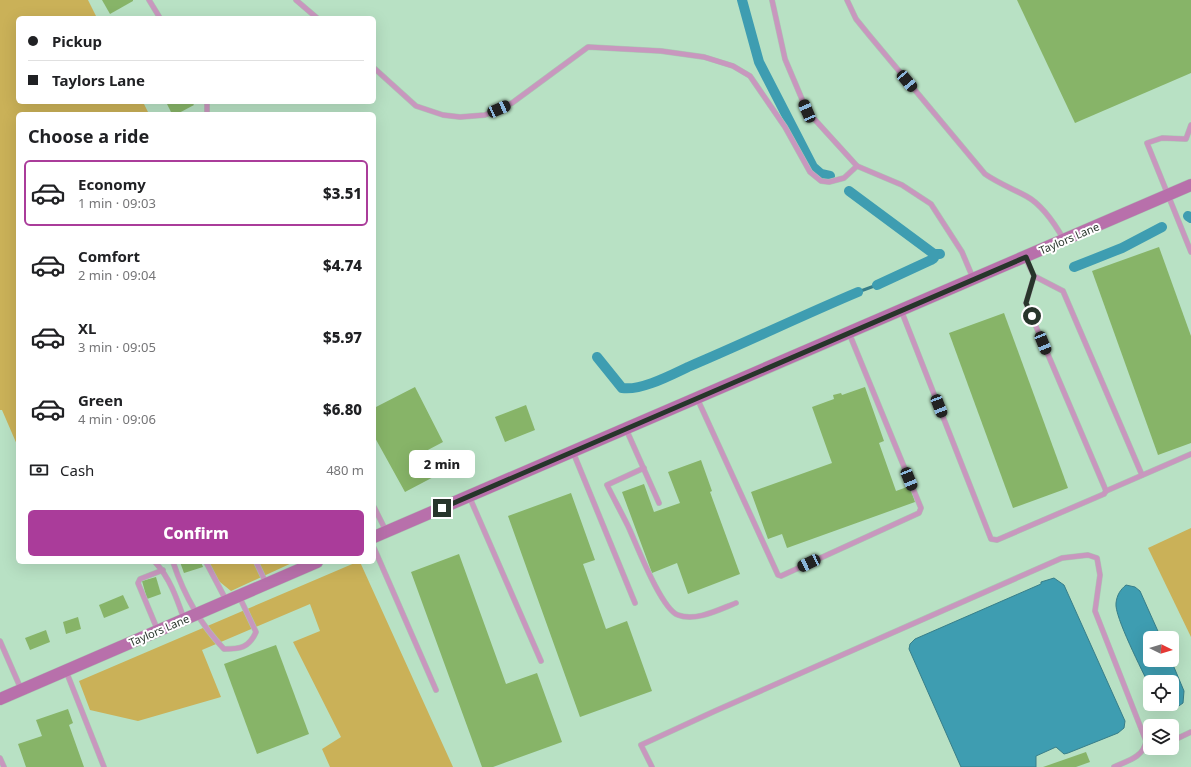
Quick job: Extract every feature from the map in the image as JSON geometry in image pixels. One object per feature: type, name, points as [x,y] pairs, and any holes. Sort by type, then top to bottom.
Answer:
[{"type":"street","name":"Taylors Lane","points":[[376,537],[1191,185]]},
{"type":"street","name":"Taylors Lane","points":[[0,699],[312,564]]},
{"type":"lane","points":[[149,0],[159,16]]},
{"type":"lane","points":[[296,0],[315,16]]},
{"type":"lane","points":[[772,0],[785,59],[807,111],[857,166],[902,185],[931,204],[962,252],[973,279]]},
{"type":"lane","points":[[847,0],[856,19],[985,174],[1001,185],[1027,196],[1044,211],[1058,228],[1064,240]]},
{"type":"lane","points":[[376,70],[416,106],[443,115],[460,117],[485,115],[512,103],[588,47],[661,51],[704,57],[733,66],[750,76],[785,127],[810,172],[821,181],[829,182],[844,178],[857,166]]},
{"type":"lane","points":[[1191,125],[1186,139],[1162,138],[1147,143],[1191,252]]},
{"type":"lane","points":[[1026,257],[1034,276],[1026,303],[1106,491]]},
{"type":"lane","points":[[1034,276],[1063,291],[1142,475]]},
{"type":"lane","points":[[901,310],[991,539],[997,540],[1104,494],[1106,491],[1191,454]]},
{"type":"lane","points":[[697,398],[778,575],[782,576],[919,513],[920,508],[849,333]]},
{"type":"lane","points":[[626,429],[659,503]]},
{"type":"lane","points":[[573,452],[635,603]]},
{"type":"lane","points":[[644,468],[606,485],[655,586],[677,615],[690,616],[706,614],[736,603]]},
{"type":"lane","points":[[469,496],[541,661]]},
{"type":"lane","points":[[376,511],[387,532]]},
{"type":"lane","points":[[376,553],[436,690]]},
{"type":"lane","points":[[652,767],[642,745],[715,711],[1062,558],[1088,555],[1097,558],[1100,575],[1094,610],[1143,729]]},
{"type":"lane","points":[[157,564],[163,570],[174,592],[184,619]]},
{"type":"lane","points":[[175,564],[196,614],[211,635],[224,649],[240,649],[252,640],[256,632],[239,596]]},
{"type":"lane","points":[[207,564],[226,601]]},
{"type":"lane","points":[[257,564],[266,584]]},
{"type":"lane","points":[[158,631],[138,583],[140,579],[163,570]]},
{"type":"lane","points":[[0,641],[21,690]]},
{"type":"lane","points":[[66,670],[104,767]]},
{"type":"lane","points":[[1179,738],[1191,732]]},
{"type":"lane","points":[[1114,767],[1135,758],[1143,751]]},
{"type":"lane","points":[[0,758],[4,767]]},
{"type":"shaded area","points":[[0,0],[1191,0],[1191,767],[0,767]]},
{"type":"shaded area","points":[[0,0],[88,0],[96,16],[16,16],[16,104],[144,104],[148,112],[16,112],[16,442],[2,410],[0,410]]},
{"type":"shaded area","points":[[1191,528],[1191,637],[1148,548]]},
{"type":"shaded area","points":[[206,564],[290,564],[231,591],[210,574]]},
{"type":"shaded area","points":[[352,564],[361,564],[453,767],[330,767],[322,749],[341,737],[293,642],[320,631],[310,604],[202,650],[221,697],[138,721],[90,710],[79,681]]},
{"type":"water","points":[[1054,578],[1064,585],[1125,721],[1124,728],[1118,733],[1068,753],[1064,754],[1056,747],[1036,756],[1036,767],[961,767],[909,649],[910,644],[915,639],[1041,584],[1041,582]]},
{"type":"water","points":[[1126,585],[1135,587],[1140,591],[1158,631],[1143,631],[1143,667],[1174,667],[1177,675],[1144,675],[1119,620],[1116,600]]},
{"type":"water","points":[[1179,679],[1184,691],[1183,703],[1179,706]]},
{"type":"building","points":[[102,0],[133,0],[133,1],[110,14]]},
{"type":"building","points":[[1017,0],[1191,0],[1191,73],[1075,123]]},
{"type":"building","points":[[167,104],[194,105],[181,112],[171,112]]},
{"type":"building","points":[[1159,247],[1191,336],[1191,443],[1158,455],[1092,271]]},
{"type":"building","points":[[1004,313],[1068,488],[1013,508],[949,333]]},
{"type":"building","points":[[415,387],[443,442],[426,451],[432,462],[435,460],[441,473],[405,492],[376,440],[376,407]]},
{"type":"building","points":[[865,387],[884,441],[879,443],[896,491],[907,487],[906,484],[909,483],[915,502],[787,548],[782,534],[768,539],[751,492],[832,463],[812,407],[834,399],[833,395],[841,393],[842,395]]},
{"type":"building","points":[[526,405],[535,430],[505,442],[495,417]]},
{"type":"building","points":[[701,460],[712,491],[710,492],[740,574],[688,594],[677,563],[652,573],[622,492],[644,484],[654,512],[680,503],[668,472]]},
{"type":"building","points":[[571,493],[595,560],[583,564],[606,629],[627,621],[652,691],[580,717],[508,516]]},
{"type":"building","points":[[459,554],[506,684],[537,673],[562,742],[493,767],[482,767],[411,572]]},
{"type":"building","points":[[181,564],[202,564],[203,567],[184,573]]},
{"type":"building","points":[[156,577],[161,594],[147,599],[142,581]]},
{"type":"building","points":[[123,595],[129,608],[104,618],[99,605]]},
{"type":"building","points":[[78,617],[81,629],[66,634],[63,622]]},
{"type":"building","points":[[46,630],[50,642],[30,650],[25,638]]},
{"type":"building","points":[[276,645],[309,734],[257,754],[224,664]]},
{"type":"building","points":[[68,709],[73,723],[69,725],[84,767],[26,767],[18,744],[42,736],[36,720]]},
{"type":"building","points":[[1086,752],[1090,762],[1076,767],[1043,767]]},
{"type":"waterway","points":[[742,0],[759,62],[813,167],[821,174],[830,176]]},
{"type":"waterway","points":[[849,191],[934,254],[940,254]]},
{"type":"waterway","points":[[1074,267],[1122,248],[1162,227]]},
{"type":"waterway","points":[[877,285],[931,260],[934,258],[934,254]]},
{"type":"waterway","points":[[858,292],[877,285]]},
{"type":"waterway","points":[[597,357],[622,388],[647,385],[858,292]]},
{"type":"route","points":[[442,508],[1026,257],[1034,276],[1026,303],[1032,316]]}]
